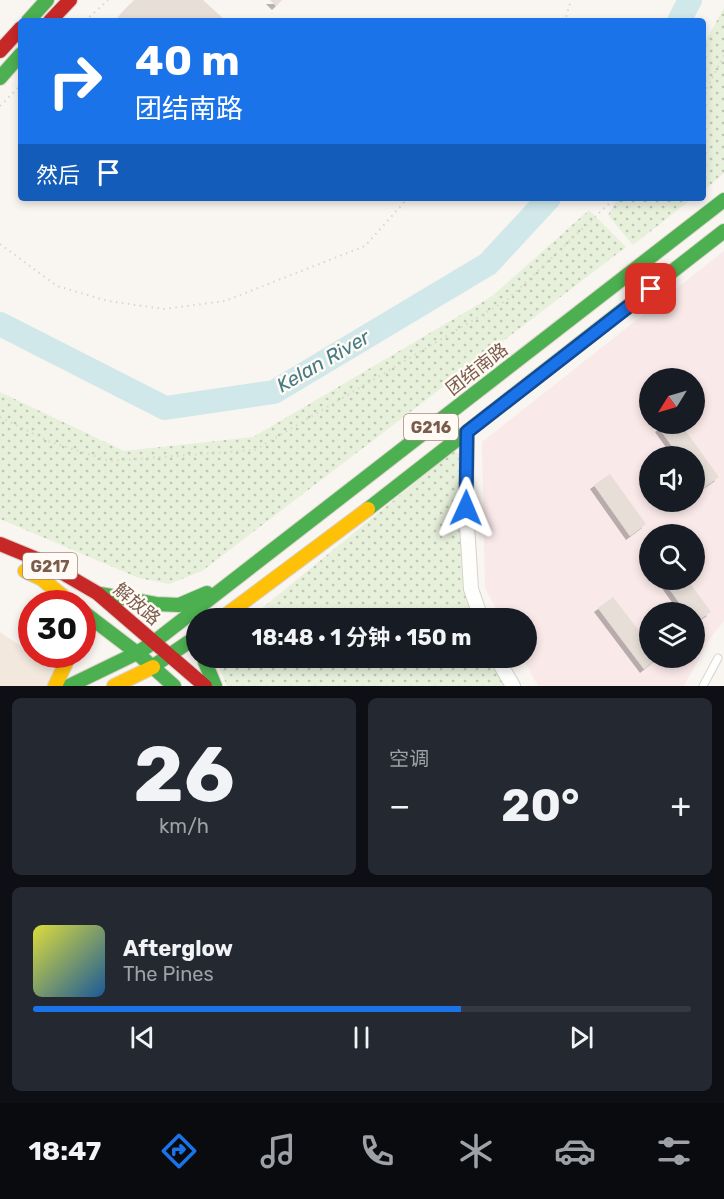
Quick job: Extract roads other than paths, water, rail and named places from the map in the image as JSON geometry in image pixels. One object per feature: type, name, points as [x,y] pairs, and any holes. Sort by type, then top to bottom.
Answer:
[{"type":"main road","points":[[31,18],[47,0]]},
{"type":"main road","points":[[53,18],[70,0]]},
{"type":"main road","points":[[0,51],[18,31]]},
{"type":"main road","points":[[0,78],[18,57]]},
{"type":"main road","name":"团结南路","points":[[69,686],[137,653],[154,642],[724,200]]},
{"type":"main road","name":"G216","points":[[238,608],[353,522],[724,231]]},
{"type":"main road","name":"G217","points":[[0,544],[44,562],[97,593]]},
{"type":"main road","name":"G217","points":[[10,564],[42,579],[54,590]]},
{"type":"main road","points":[[97,593],[156,604],[179,605],[232,582]]},
{"type":"main road","name":"解放路","points":[[97,593],[205,686]]},
{"type":"main road","points":[[96,622],[137,653],[174,686]]},
{"type":"main road","points":[[114,686],[153,667],[186,644]]},
{"type":"main road","points":[[55,686],[65,668]]},
{"type":"main road","points":[[208,668],[215,686]]},
{"type":"street","points":[[467,432],[466,508],[471,589],[478,608]]},
{"type":"street","points":[[502,668],[513,686]]},
{"type":"lane","points":[[704,686],[717,658]]},
{"type":"waterway","name":"Kelan River","points":[[681,18],[690,0]]},
{"type":"waterway","name":"Kelan River","points":[[0,324],[165,408],[274,392],[488,264],[546,201]]}]
